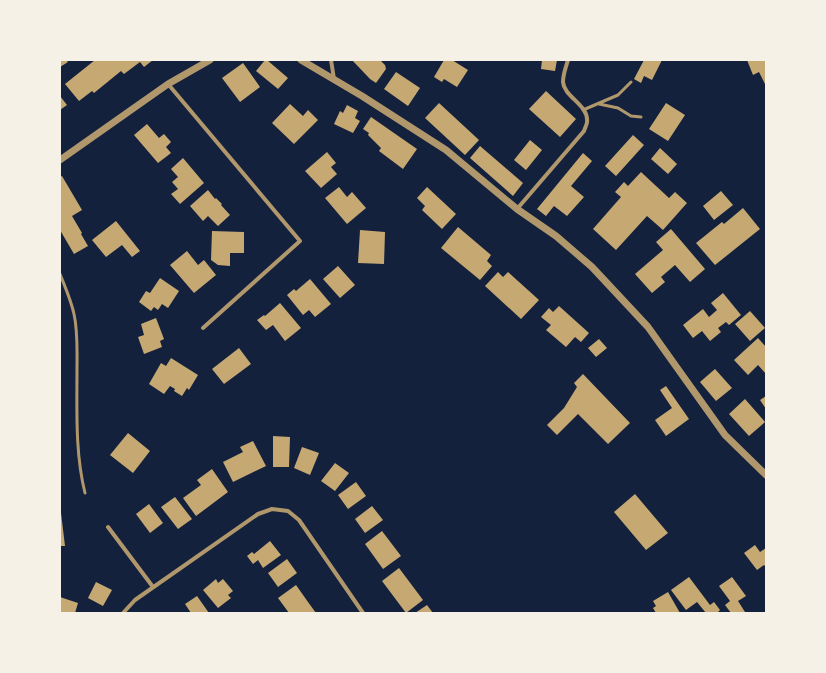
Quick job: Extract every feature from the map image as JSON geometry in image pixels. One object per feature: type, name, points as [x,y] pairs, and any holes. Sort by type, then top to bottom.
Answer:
[{"type":"street","points":[[60,160],[168,84],[210,60]]},
{"type":"street","points":[[300,60],[362,96],[446,150],[516,209],[556,236],[592,267],[648,328],[724,435],[766,474]]},
{"type":"street","points":[[331,60],[334,80]]},
{"type":"street","points":[[516,209],[584,131],[587,121],[585,113],[578,103],[567,93],[563,83],[564,71],[568,60]]},
{"type":"street","points":[[168,84],[300,241],[203,328]]},
{"type":"street","points":[[124,613],[135,600],[258,514],[272,509],[288,511],[299,520],[363,613]]},
{"type":"street","points":[[108,527],[153,588]]},
{"type":"lane","points":[[583,110],[618,95],[631,82]]},
{"type":"lane","points":[[600,104],[618,108],[631,116],[641,117]]},
{"type":"lane","points":[[60,274],[70,300],[77,331],[77,410],[80,467],[84,493]]},
{"type":"building","points":[[60,60],[66,60],[68,62],[60,67]]},
{"type":"building","points":[[95,60],[153,60],[144,67],[140,62],[124,74],[121,71],[94,93],[92,91],[79,101],[65,84]]},
{"type":"building","points":[[265,60],[267,60],[288,78],[278,89],[256,71]]},
{"type":"building","points":[[352,60],[380,60],[385,65],[386,69],[376,83],[370,79]]},
{"type":"building","points":[[444,60],[452,60],[468,70],[457,87],[444,79],[442,82],[434,77]]},
{"type":"building","points":[[542,60],[557,60],[555,71],[541,69]]},
{"type":"building","points":[[644,60],[662,60],[652,80],[644,76],[641,83],[634,79]]},
{"type":"building","points":[[747,60],[766,60],[766,86],[759,72],[753,75]]},
{"type":"building","points":[[243,63],[260,87],[240,102],[222,78]]},
{"type":"building","points":[[396,72],[420,88],[408,106],[384,89]]},
{"type":"building","points":[[546,91],[576,119],[560,137],[529,109]]},
{"type":"building","points":[[60,96],[67,105],[60,110]]},
{"type":"building","points":[[439,103],[479,140],[465,155],[425,118]]},
{"type":"building","points":[[666,103],[685,115],[668,141],[649,129]]},
{"type":"building","points":[[290,104],[303,116],[308,110],[318,120],[294,144],[272,123]]},
{"type":"building","points":[[347,105],[358,111],[355,118],[360,121],[353,133],[334,124],[340,111],[343,113]]},
{"type":"building","points":[[371,117],[417,149],[403,169],[379,151],[381,148],[368,135],[369,133],[363,129]]},
{"type":"building","points":[[147,124],[159,138],[164,134],[171,142],[166,147],[171,153],[158,163],[134,135]]},
{"type":"building","points":[[633,135],[644,145],[616,176],[605,166]]},
{"type":"building","points":[[530,140],[542,150],[526,170],[514,160]]},
{"type":"building","points":[[480,146],[523,183],[513,196],[470,158]]},
{"type":"building","points":[[660,148],[677,164],[668,174],[651,159]]},
{"type":"building","points":[[327,152],[336,163],[331,167],[337,174],[321,188],[305,171]]},
{"type":"building","points":[[583,153],[592,161],[571,186],[584,197],[567,216],[554,206],[546,216],[537,209]]},
{"type":"building","points":[[183,158],[204,183],[180,204],[171,194],[178,189],[172,182],[178,177],[171,169]]},
{"type":"building","points":[[641,172],[669,198],[675,192],[687,203],[663,230],[647,216],[616,250],[593,229],[621,197],[615,192],[624,182],[628,186]]},
{"type":"building","points":[[62,176],[82,210],[72,216],[88,246],[74,254],[60,230],[60,177]]},
{"type":"building","points":[[339,187],[347,197],[352,192],[366,208],[347,224],[325,198]]},
{"type":"building","points":[[427,187],[456,214],[442,229],[422,210],[425,206],[417,198]]},
{"type":"building","points":[[208,190],[215,199],[216,198],[222,204],[221,205],[230,215],[218,226],[208,216],[203,221],[190,206]]},
{"type":"building","points":[[721,191],[733,205],[714,220],[703,206]]},
{"type":"building","points":[[743,208],[760,229],[715,265],[696,243],[722,222],[724,224]]},
{"type":"building","points":[[116,221],[140,251],[132,257],[122,245],[106,257],[92,240]]},
{"type":"building","points":[[458,227],[491,255],[487,261],[492,266],[480,280],[441,248]]},
{"type":"building","points":[[671,229],[705,269],[690,282],[675,265],[661,277],[665,282],[652,293],[635,274],[663,250],[656,242]]},
{"type":"building","points":[[360,230],[385,232],[384,264],[358,263]]},
{"type":"building","points":[[212,231],[244,232],[244,253],[230,253],[230,266],[218,265],[211,260]]},
{"type":"building","points":[[187,251],[198,265],[204,260],[216,275],[194,293],[170,265]]},
{"type":"building","points":[[338,266],[355,285],[340,298],[323,279]]},
{"type":"building","points":[[498,272],[503,277],[508,272],[539,300],[521,319],[485,286]]},
{"type":"building","points":[[160,278],[179,291],[168,308],[162,304],[158,310],[154,307],[151,311],[139,302],[146,291],[150,293]]},
{"type":"building","points":[[310,279],[331,304],[315,317],[309,310],[303,315],[287,295],[294,289],[296,291]]},
{"type":"building","points":[[723,293],[741,315],[729,325],[726,322],[718,328],[721,332],[710,341],[702,331],[693,338],[683,325],[703,309],[709,317],[717,310],[711,303]]},
{"type":"building","points":[[280,303],[301,328],[285,341],[273,325],[266,330],[257,320],[264,315],[265,316]]},
{"type":"building","points":[[559,306],[589,333],[581,342],[575,337],[566,347],[546,330],[551,325],[541,317],[549,308],[553,312]]},
{"type":"building","points":[[750,311],[765,328],[750,341],[735,324]]},
{"type":"building","points":[[156,318],[164,339],[160,341],[162,347],[144,354],[138,337],[144,335],[141,324]]},
{"type":"building","points":[[758,338],[766,347],[766,374],[758,365],[748,375],[734,360]]},
{"type":"building","points":[[599,339],[607,348],[596,357],[588,348]]},
{"type":"building","points":[[239,348],[251,364],[224,384],[212,369]]},
{"type":"building","points":[[171,358],[198,375],[189,390],[187,388],[182,396],[174,391],[175,389],[170,386],[164,394],[149,384],[161,363],[166,366]]},
{"type":"building","points":[[715,369],[732,388],[716,401],[700,382]]},
{"type":"building","points":[[583,374],[630,423],[608,444],[578,414],[557,435],[547,425],[564,408],[577,387],[574,383]]},
{"type":"building","points":[[666,386],[689,419],[666,436],[655,420],[672,408],[660,390]]},
{"type":"building","points":[[766,396],[766,409],[760,400]]},
{"type":"building","points":[[745,399],[765,422],[749,436],[729,414]]},
{"type":"building","points":[[128,433],[150,451],[133,473],[110,455]]},
{"type":"building","points":[[273,436],[290,437],[289,467],[273,467]]},
{"type":"building","points":[[253,441],[266,466],[233,482],[223,462],[243,452],[240,447]]},
{"type":"building","points":[[302,447],[319,453],[310,475],[294,468]]},
{"type":"building","points":[[335,463],[349,473],[335,491],[321,481]]},
{"type":"building","points":[[212,469],[228,492],[196,516],[183,498],[201,485],[197,480]]},
{"type":"building","points":[[356,482],[366,496],[348,509],[338,495]]},
{"type":"building","points":[[635,494],[668,533],[646,550],[614,512]]},
{"type":"building","points":[[175,497],[192,519],[178,529],[161,507]]},
{"type":"building","points":[[149,504],[163,523],[150,533],[136,514]]},
{"type":"building","points":[[372,506],[383,520],[365,533],[355,519]]},
{"type":"building","points":[[61,513],[65,546],[60,546]]},
{"type":"building","points":[[382,531],[401,556],[383,569],[365,544]]},
{"type":"building","points":[[270,541],[281,555],[263,568],[258,560],[253,564],[247,556],[252,552],[254,554]]},
{"type":"building","points":[[755,545],[760,552],[766,548],[766,567],[764,565],[757,570],[744,553]]},
{"type":"building","points":[[287,559],[297,573],[278,587],[268,573]]},
{"type":"building","points":[[399,568],[423,600],[406,613],[382,581]]},
{"type":"building","points":[[689,577],[710,605],[714,602],[720,610],[717,613],[706,613],[697,602],[686,610],[671,590]]},
{"type":"building","points":[[732,577],[746,596],[738,601],[745,612],[744,613],[731,613],[725,605],[730,601],[719,586]]},
{"type":"building","points":[[216,579],[218,583],[223,579],[233,591],[228,595],[231,598],[218,608],[203,590]]},
{"type":"building","points":[[96,582],[112,590],[103,606],[88,598]]},
{"type":"building","points":[[296,585],[316,613],[289,613],[278,598]]},
{"type":"building","points":[[668,592],[680,613],[656,613],[653,608],[656,606],[653,601]]},
{"type":"building","points":[[197,596],[209,613],[191,613],[185,604]]},
{"type":"building","points":[[60,597],[78,603],[75,613],[60,613]]},
{"type":"building","points":[[427,605],[433,613],[415,613]]}]
